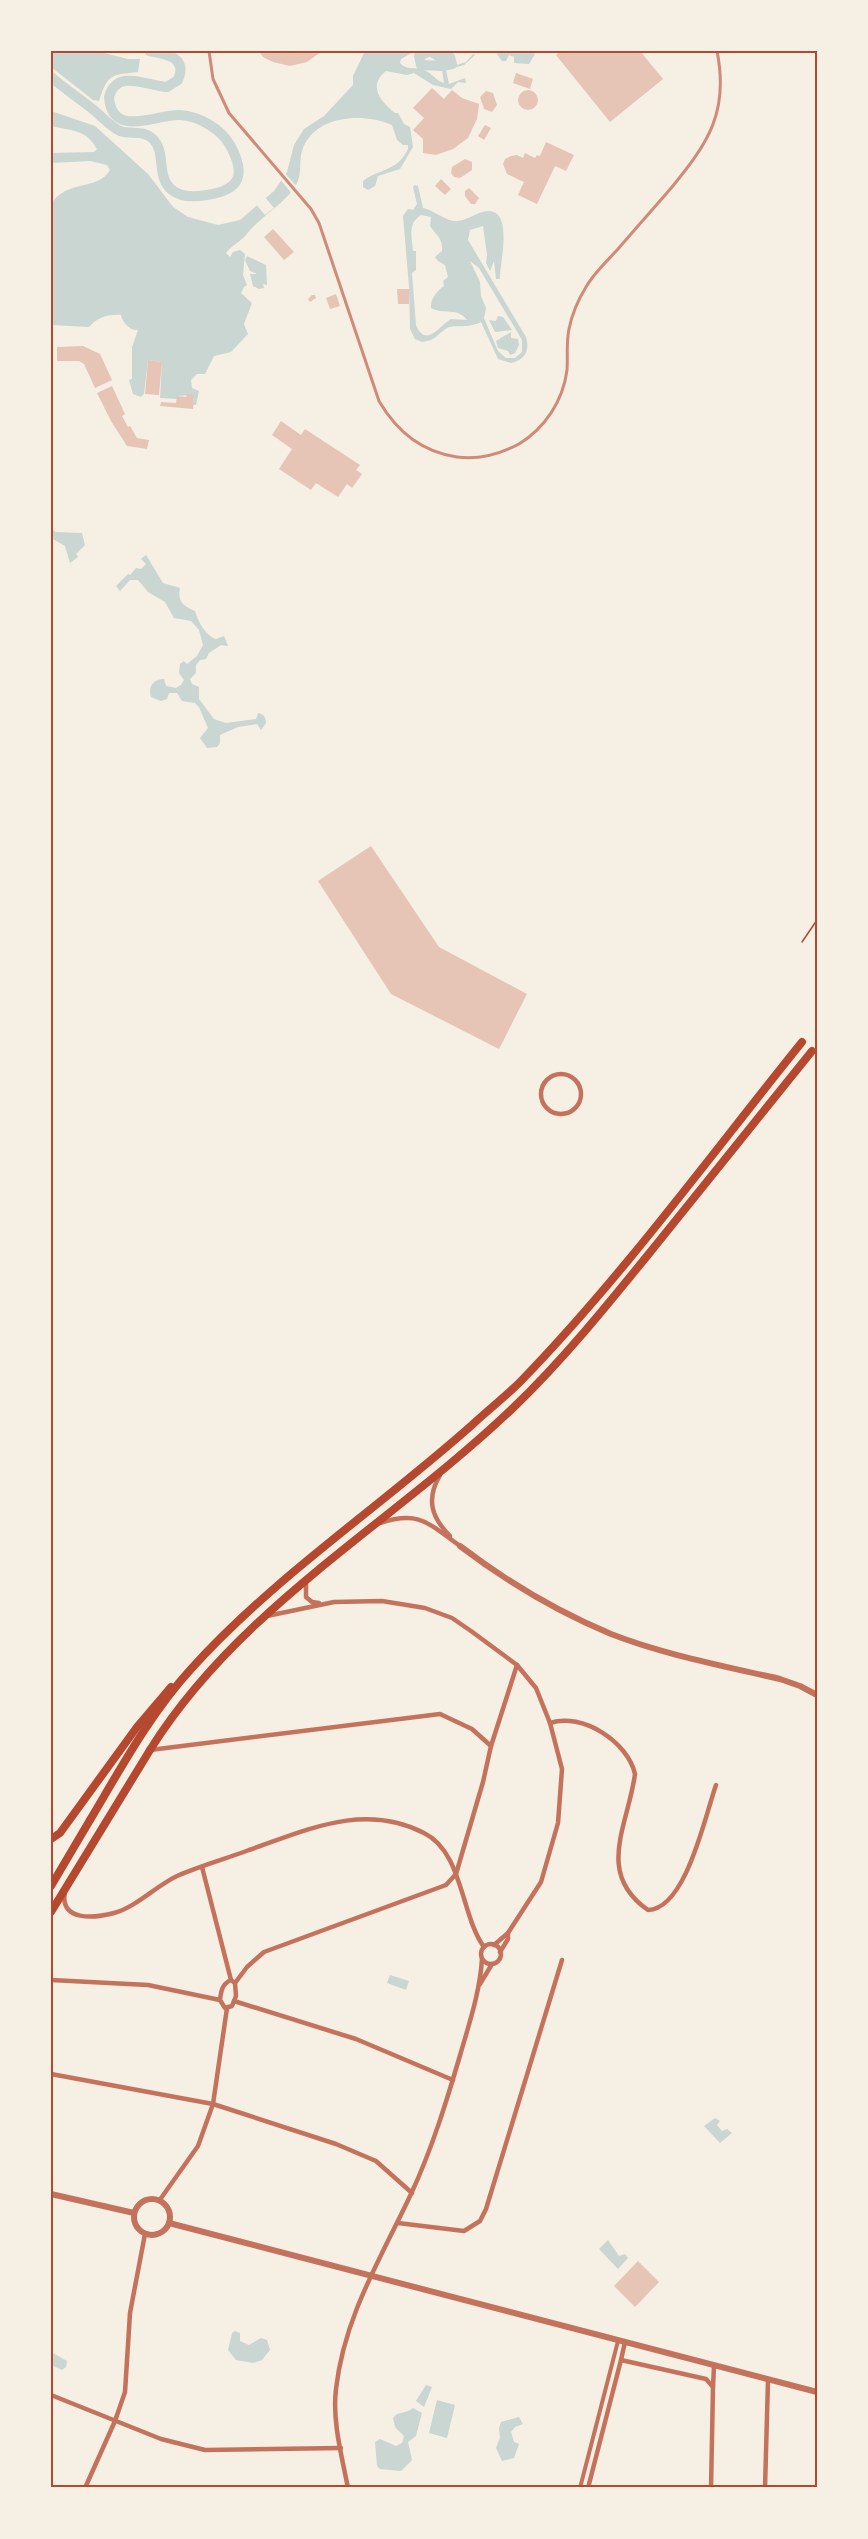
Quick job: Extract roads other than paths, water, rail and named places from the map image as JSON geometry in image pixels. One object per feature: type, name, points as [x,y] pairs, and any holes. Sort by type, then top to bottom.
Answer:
[{"type":"main road","points":[[51,1839],[60,1833],[163,1694],[271,1592],[430,1462],[518,1383],[603,1290],[802,1042]]},
{"type":"main road","points":[[51,1912],[150,1750],[184,1700],[214,1665],[264,1616],[441,1473],[540,1381],[598,1316],[812,1051]]},
{"type":"main road","points":[[51,1886],[138,1739],[167,1697],[190,1670]]},
{"type":"street","points":[[562,1073],[577,1081],[582,1096],[576,1108],[569,1113],[561,1114],[552,1112],[544,1106],[541,1092],[548,1078],[562,1073]]},
{"type":"street","points":[[441,1473],[432,1491],[430,1507],[438,1523],[460,1546]]},
{"type":"street","points":[[378,1524],[407,1516],[418,1519],[428,1523],[507,1579],[611,1634],[653,1648],[780,1679],[817,1695]]},
{"type":"street","points":[[306,1582],[306,1598],[322,1604]]},
{"type":"street","points":[[264,1616],[322,1604],[382,1601],[425,1608],[452,1618],[517,1665],[536,1688],[550,1723],[562,1770],[558,1823],[541,1882],[508,1933],[494,1945],[484,1947]]},
{"type":"street","points":[[227,2008],[222,2006],[220,2000],[223,1987],[233,1982],[264,1952],[446,1885],[456,1874],[491,1746],[517,1665]]},
{"type":"street","points":[[150,1750],[440,1714],[472,1729],[491,1746]]},
{"type":"street","points":[[550,1723],[560,1719],[596,1730],[620,1745],[632,1762],[635,1774],[618,1853],[619,1873],[625,1889],[648,1910],[656,1910],[665,1905],[681,1885],[689,1870],[716,1785]]},
{"type":"street","points":[[67,1886],[64,1899],[67,1910],[72,1915],[83,1917],[116,1913],[177,1876],[326,1823],[358,1818],[394,1823],[425,1833],[442,1847],[456,1874],[484,1947],[481,1954],[480,1984],[453,2080],[412,2193],[370,2275],[351,2319],[335,2391],[348,2488]]},
{"type":"street","points":[[201,1867],[233,1982],[234,2001],[232,2006],[227,2008]]},
{"type":"street","points":[[480,1984],[490,1971],[492,1964],[498,1961],[500,1952],[508,1939],[508,1933]]},
{"type":"street","points":[[494,1945],[500,1952]]},
{"type":"street","points":[[482,1959],[492,1964]]},
{"type":"street","points":[[398,2223],[464,2231],[480,2221],[486,2209],[562,1960]]},
{"type":"street","points":[[51,1980],[148,1985],[220,2000]]},
{"type":"street","points":[[234,2001],[356,2039],[453,2080]]},
{"type":"street","points":[[159,2201],[198,2146],[213,2104],[226,2028],[227,2008]]},
{"type":"street","points":[[51,2074],[213,2104],[336,2144],[376,2161],[412,2193]]},
{"type":"street","points":[[51,2194],[134,2213]]},
{"type":"street","points":[[144,2201],[159,2201],[168,2210],[169,2223],[162,2232],[145,2234],[135,2224],[134,2213],[144,2201]]},
{"type":"street","points":[[169,2223],[817,2392]]},
{"type":"street","points":[[86,2488],[125,2392],[130,2313],[145,2234]]},
{"type":"street","points":[[588,2488],[621,2360],[622,2342]]},
{"type":"street","points":[[580,2488],[622,2342]]},
{"type":"street","points":[[621,2360],[706,2379],[713,2386]]},
{"type":"street","points":[[711,2488],[714,2366]]},
{"type":"street","points":[[765,2488],[768,2380]]},
{"type":"street","points":[[51,2395],[161,2439],[205,2450],[341,2448]]},
{"type":"waterway","points":[[51,77],[120,131],[146,135],[154,140],[160,152],[164,179],[176,193],[198,196],[227,189],[237,179],[238,164],[230,145],[215,129],[195,118],[180,115],[126,121],[112,110],[109,97],[113,88],[119,83],[134,81],[167,87],[178,80],[180,72],[178,62],[168,55],[149,51]]},
{"type":"waterway","points":[[430,51],[438,56],[450,57],[452,64],[421,65],[419,56],[430,51]]},
{"type":"railway","points":[[209,51],[213,79],[229,113],[311,209],[319,223],[379,401],[394,422],[412,439],[444,454],[465,458],[489,455],[519,444],[537,430],[551,413],[565,381],[569,329],[583,292],[597,272],[685,171],[706,140],[713,125],[720,91],[717,51]]}]
